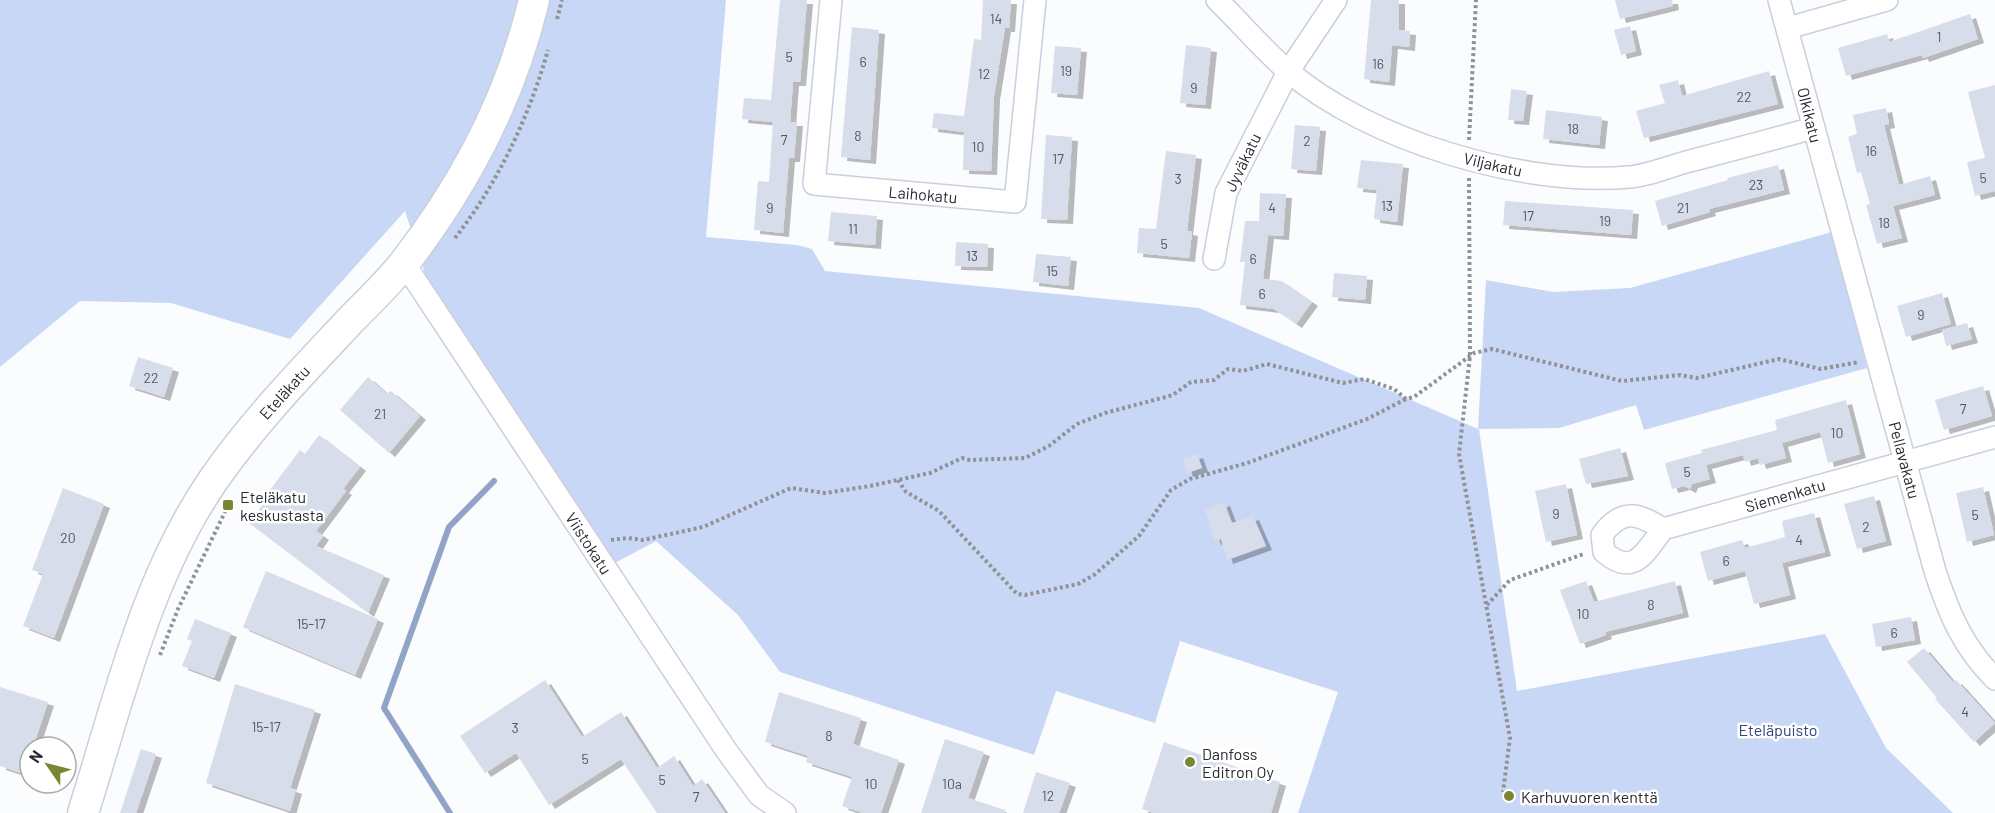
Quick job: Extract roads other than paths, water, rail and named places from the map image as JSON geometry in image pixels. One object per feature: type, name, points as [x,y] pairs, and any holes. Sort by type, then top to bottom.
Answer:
[{"type":"main road","name":"Eteläkatu","points":[[83,813],[155,589],[179,536],[213,480],[247,434],[404,263],[465,177],[497,114],[523,48],[534,0]]},
{"type":"street","name":"Laihokatu","points":[[831,0],[814,184],[1015,201],[1035,0]]},
{"type":"street","name":"Viljakatu","points":[[1217,0],[1288,72],[1336,104],[1384,130],[1469,161],[1538,174],[1584,178],[1630,177],[1814,128]]},
{"type":"street","name":"Jyväkatu","points":[[1215,259],[1226,193],[1288,72],[1336,0]]},
{"type":"street","name":"Olkikatu","points":[[1779,0],[1841,229]]},
{"type":"street","points":[[1788,28],[1887,0]]},
{"type":"street","name":"Pellavakatu","points":[[1841,229],[1945,600],[1975,659],[1995,679]]},
{"type":"street","name":"Viistokatu","points":[[404,263],[726,750],[759,795],[784,813]]},
{"type":"street","name":"Siemenkatu","points":[[1663,529],[1995,437]]},
{"type":"street","points":[[1624,515],[1650,520],[1663,529],[1640,558],[1628,564],[1615,562],[1604,552],[1602,535],[1612,522],[1624,515]]},
{"type":"waterway","points":[[450,813],[384,708],[449,527],[494,481]]},
{"type":"place","name":"Eteläkatu keskustasta","points":[[228,505]]},
{"type":"place","name":"Danfoss Editron Oy","points":[[1190,762]]},
{"type":"place","name":"Karhuvuoren kenttä","points":[[1509,796]]},
{"type":"park label","name":"Eteläpuisto","points":[[1778,729]]}]
